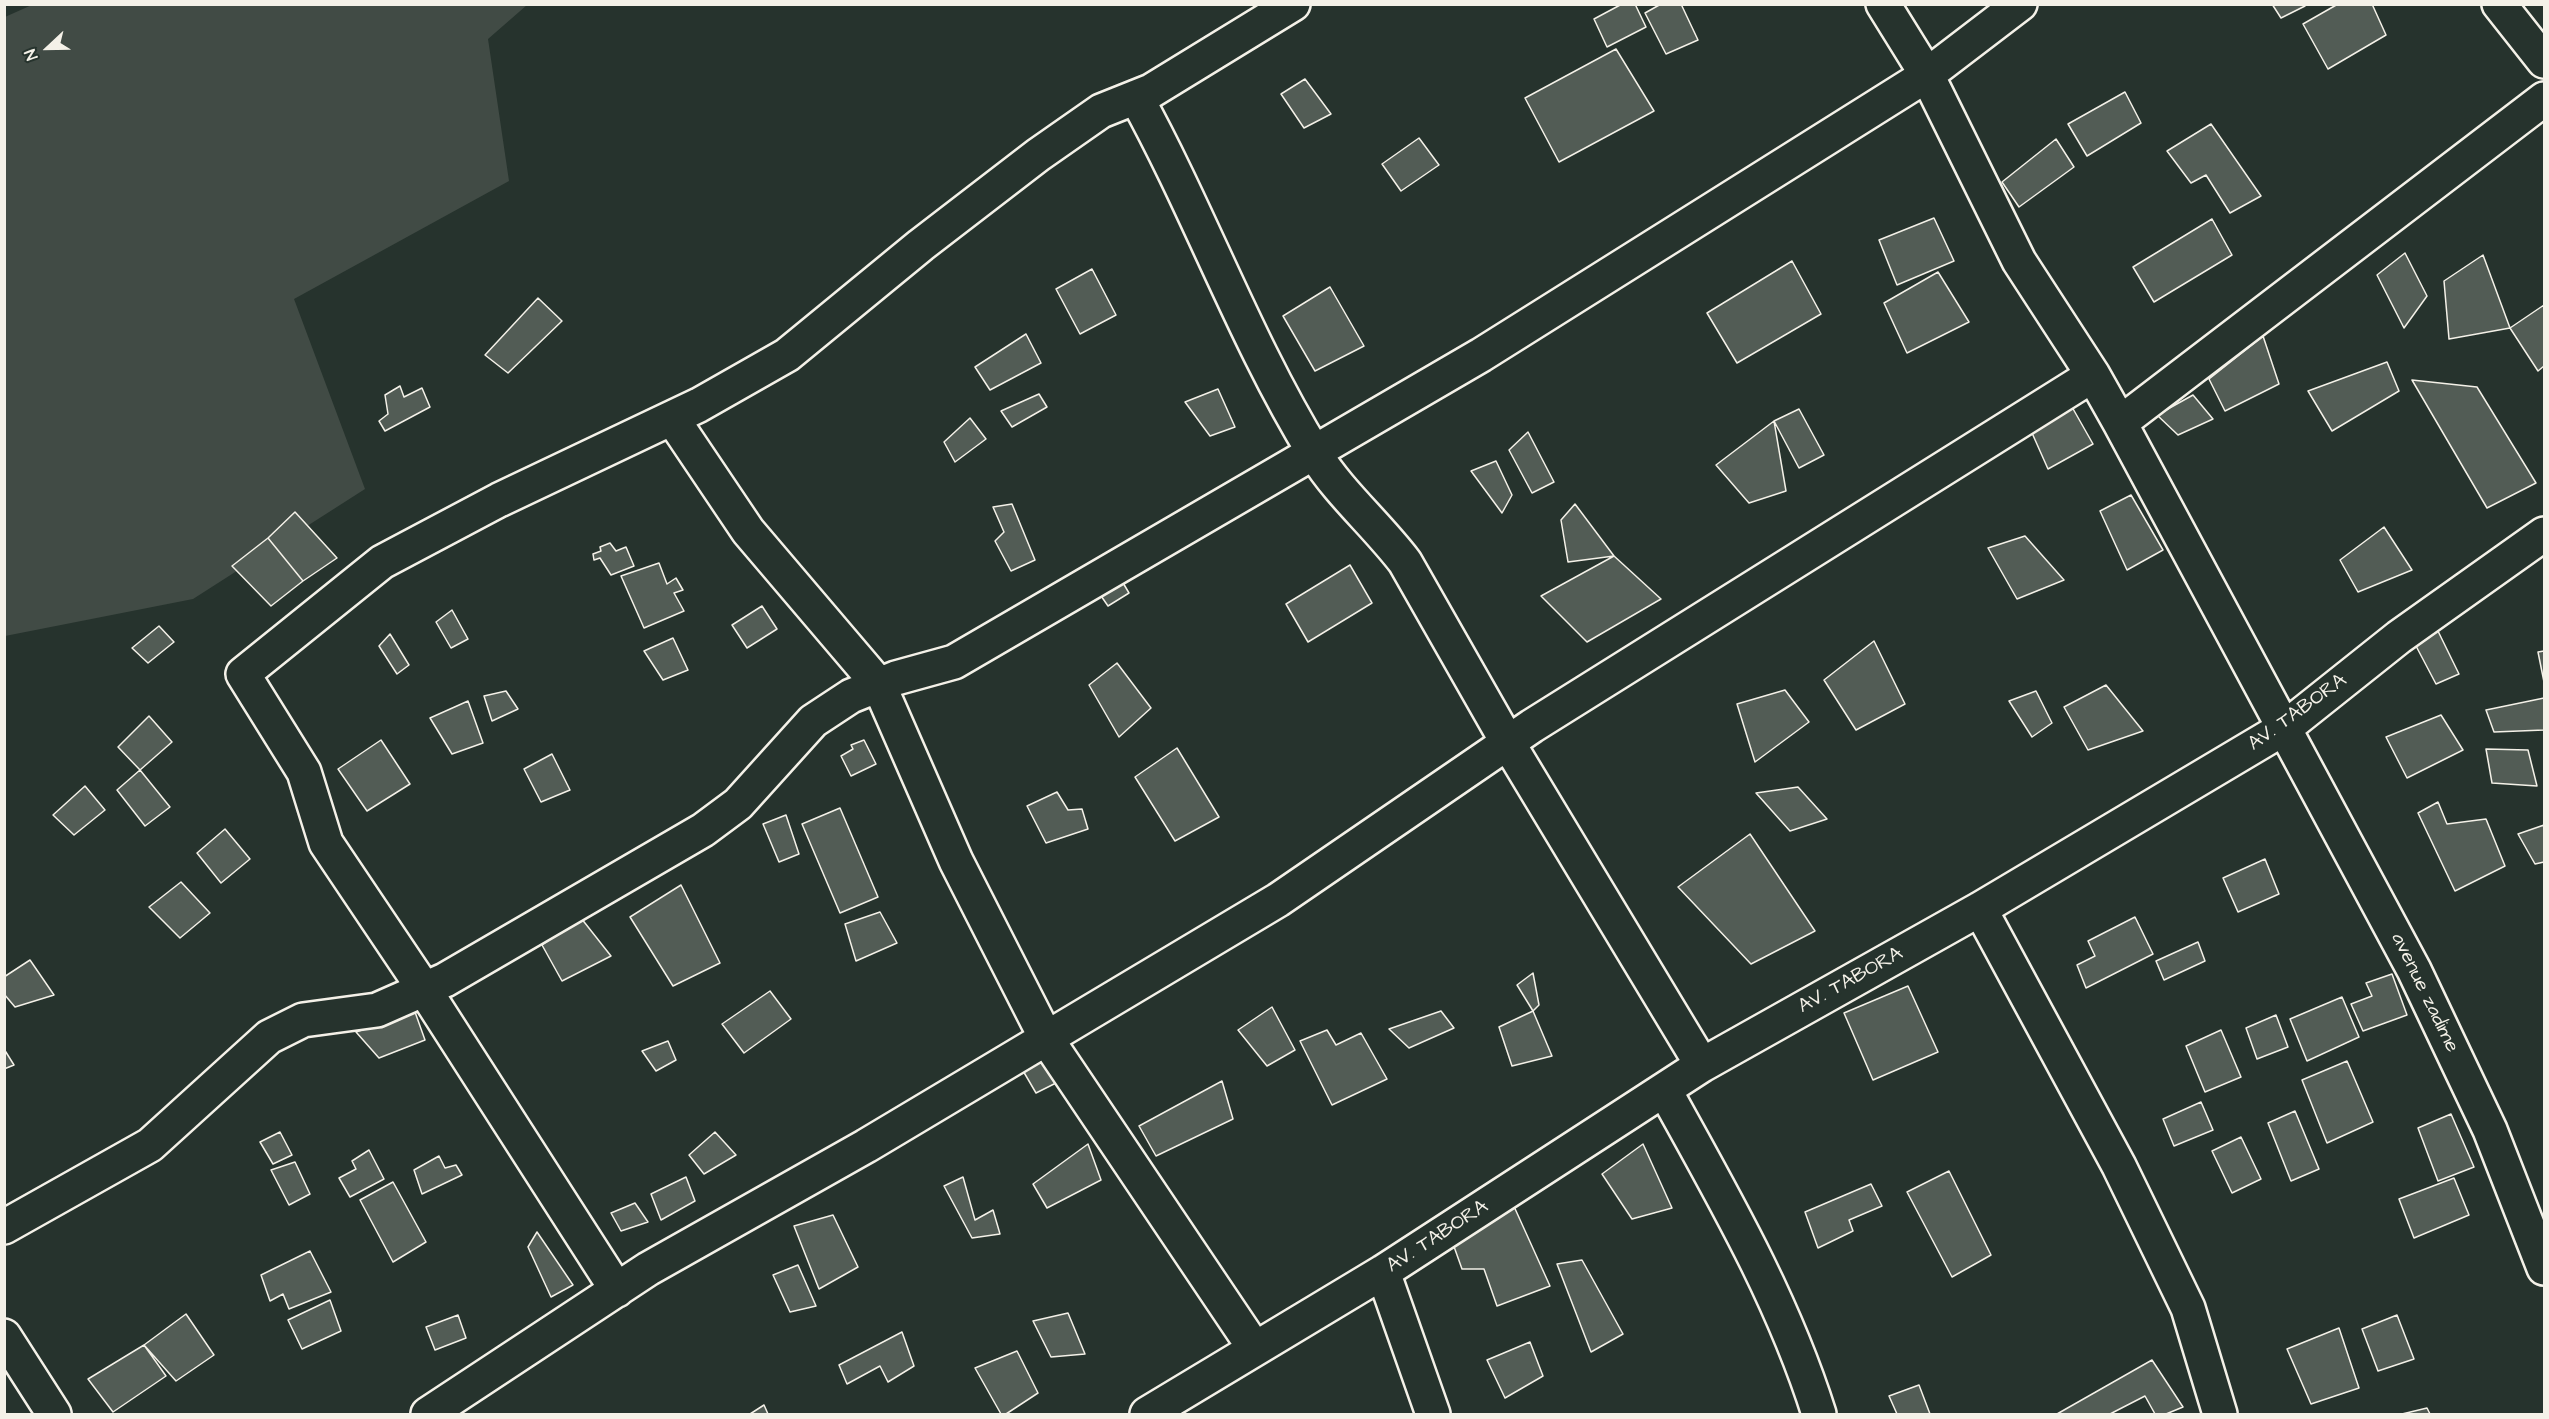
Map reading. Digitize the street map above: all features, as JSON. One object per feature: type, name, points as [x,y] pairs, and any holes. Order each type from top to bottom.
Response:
[{"type":"street","points":[[617,1290],[424,989],[326,843],[304,772],[243,674],[382,562],[499,500],[699,405],[787,355],[921,245],[1038,155],[1101,111],[1151,91],[1293,4]]},
{"type":"street","name":"avenue zadime","points":[[1883,4],[1927,75],[2019,261],[2093,375],[2120,423],[2286,727],[2414,970],[2490,1130],[2544,1268]]},
{"type":"street","points":[[4,1227],[150,1145],[269,1037],[303,1020],[377,1010],[424,989],[524,936],[703,830],[738,804],[813,721],[850,696],[954,662],[1481,355],[1927,75],[2020,4]]},
{"type":"street","points":[[2499,4],[2544,61]]},
{"type":"street","points":[[1136,97],[1172,162],[1241,319],[1314,452],[1346,496],[1389,540],[1405,562],[1508,743],[1702,1065]]},
{"type":"street","points":[[2120,423],[2544,99]]},
{"type":"street","points":[[428,1414],[617,1290],[1278,900],[1508,743],[2093,375]]},
{"type":"street","points":[[672,418],[748,531],[879,685],[956,861],[1046,1038],[1254,1349]]},
{"type":"street","name":"AV. TABORA","points":[[1147,1414],[1383,1272],[1702,1065],[1980,909],[2286,727],[2399,637],[2544,534]]},
{"type":"street","points":[[1980,909],[2119,1166],[2188,1308],[2220,1414]]},
{"type":"street","points":[[1665,1090],[1749,1244],[1788,1327],[1819,1414]]},
{"type":"street","points":[[1383,1272],[1433,1414]]},
{"type":"street","points":[[4,1336],[54,1414]]},
{"type":"shaded area","points":[[34,4],[527,5],[488,39],[509,181],[294,299],[365,489],[193,599],[5,636],[5,17]]},
{"type":"building","points":[[1622,4],[1635,4],[1646,27],[1607,47],[1594,19]]},
{"type":"building","points":[[1661,4],[1681,4],[1698,40],[1666,54],[1645,13]]},
{"type":"building","points":[[2272,4],[2304,4],[2305,6],[2281,18]]},
{"type":"building","points":[[2338,4],[2372,4],[2386,35],[2328,69],[2303,24]]},
{"type":"building","points":[[1616,49],[1654,111],[1559,162],[1525,98]]},
{"type":"building","points":[[1305,79],[1331,114],[1304,128],[1281,94]]},
{"type":"building","points":[[2125,92],[2141,123],[2087,156],[2068,124]]},
{"type":"building","points":[[2211,124],[2261,196],[2230,213],[2206,175],[2191,183],[2167,151]]},
{"type":"building","points":[[1419,138],[1439,165],[1401,191],[1382,164]]},
{"type":"building","points":[[2056,139],[2074,167],[2019,207],[2002,182]]},
{"type":"building","points":[[1934,218],[1954,261],[1897,285],[1879,240]]},
{"type":"building","points":[[2212,219],[2232,255],[2154,302],[2133,267]]},
{"type":"building","points":[[2405,253],[2427,296],[2404,328],[2377,275]]},
{"type":"building","points":[[2483,255],[2510,328],[2449,339],[2444,281]]},
{"type":"building","points":[[1792,261],[1821,314],[1737,363],[1707,313]]},
{"type":"building","points":[[1092,269],[1116,315],[1080,334],[1056,289]]},
{"type":"building","points":[[1938,272],[1969,322],[1907,353],[1884,303]]},
{"type":"building","points":[[1330,287],[1364,346],[1315,371],[1283,316]]},
{"type":"building","points":[[538,298],[562,321],[508,373],[485,355]]},
{"type":"building","points":[[2544,305],[2544,366],[2538,371],[2510,328]]},
{"type":"building","points":[[1026,334],[1041,363],[990,390],[975,367]]},
{"type":"building","points":[[2263,336],[2279,384],[2225,411],[2209,379]]},
{"type":"building","points":[[2387,362],[2399,391],[2332,431],[2308,391]]},
{"type":"building","points":[[2412,380],[2477,387],[2536,483],[2487,508]]},
{"type":"building","points":[[400,386],[404,397],[422,388],[430,407],[385,431],[379,421],[388,414],[385,395]]},
{"type":"building","points":[[1218,389],[1235,427],[1210,436],[1185,402]]},
{"type":"building","points":[[1039,394],[1047,407],[1012,427],[1001,411]]},
{"type":"building","points":[[2193,395],[2213,419],[2178,435],[2157,415]]},
{"type":"building","points":[[2072,407],[2093,444],[2048,469],[2032,433]]},
{"type":"building","points":[[1799,409],[1824,455],[1799,468],[1774,421]]},
{"type":"building","points":[[970,418],[986,439],[955,462],[944,442]]},
{"type":"building","points":[[1774,421],[1786,491],[1749,503],[1716,465]]},
{"type":"building","points":[[1528,432],[1554,482],[1532,493],[1509,450]]},
{"type":"building","points":[[1496,461],[1512,495],[1502,513],[1471,471]]},
{"type":"building","points":[[2131,495],[2163,550],[2127,570],[2100,511]]},
{"type":"building","points":[[1012,504],[1035,560],[1011,571],[995,541],[1004,532],[993,507]]},
{"type":"building","points":[[1575,504],[1614,556],[1568,562],[1561,520]]},
{"type":"building","points":[[295,512],[337,558],[303,581],[268,538]]},
{"type":"building","points":[[2384,527],[2412,570],[2358,592],[2340,560]]},
{"type":"building","points":[[2025,536],[2064,580],[2017,599],[1988,548]]},
{"type":"building","points":[[268,538],[303,581],[271,606],[232,566]]},
{"type":"building","points":[[610,543],[616,551],[626,547],[634,566],[611,575],[600,558],[594,560],[593,554],[601,551],[600,547]]},
{"type":"building","points":[[1614,556],[1661,599],[1587,642],[1541,596]]},
{"type":"building","points":[[659,563],[667,584],[676,578],[683,590],[674,593],[684,611],[644,628],[621,576]]},
{"type":"building","points":[[1350,565],[1372,603],[1308,642],[1286,604]]},
{"type":"building","points":[[1119,576],[1129,593],[1108,606],[1097,590]]},
{"type":"building","points":[[762,606],[777,629],[747,648],[732,625]]},
{"type":"building","points":[[452,610],[468,639],[451,648],[436,622]]},
{"type":"building","points":[[159,626],[174,642],[148,663],[132,648]]},
{"type":"building","points":[[2436,627],[2459,674],[2436,684],[2416,646]]},
{"type":"building","points":[[390,634],[409,665],[397,674],[379,646]]},
{"type":"building","points":[[673,638],[688,670],[663,680],[644,651]]},
{"type":"building","points":[[1874,641],[1905,704],[1856,730],[1824,680]]},
{"type":"building","points":[[2544,651],[2544,682],[2538,652]]},
{"type":"building","points":[[1117,663],[1151,708],[1119,737],[1089,685]]},
{"type":"building","points":[[2106,685],[2143,731],[2088,750],[2064,707]]},
{"type":"building","points":[[1785,690],[1809,722],[1755,762],[1737,704]]},
{"type":"building","points":[[506,691],[518,709],[492,721],[484,696]]},
{"type":"building","points":[[2036,691],[2052,723],[2032,737],[2009,701]]},
{"type":"building","points":[[2544,698],[2544,730],[2494,732],[2486,710]]},
{"type":"building","points":[[468,701],[483,743],[452,754],[430,718]]},
{"type":"building","points":[[2441,715],[2463,750],[2407,778],[2386,737]]},
{"type":"building","points":[[149,716],[172,742],[140,770],[118,747]]},
{"type":"building","points":[[381,740],[410,784],[367,811],[338,769]]},
{"type":"building","points":[[864,740],[876,764],[851,776],[841,756],[853,749],[851,745]]},
{"type":"building","points":[[1177,748],[1219,817],[1175,841],[1135,777]]},
{"type":"building","points":[[2486,749],[2528,750],[2537,786],[2492,783]]},
{"type":"building","points":[[552,754],[570,790],[541,802],[524,769]]},
{"type":"building","points":[[140,770],[170,807],[145,826],[117,790]]},
{"type":"building","points":[[85,786],[105,810],[74,835],[53,815]]},
{"type":"building","points":[[1798,787],[1827,819],[1790,831],[1756,793]]},
{"type":"building","points":[[1057,792],[1068,810],[1082,809],[1088,829],[1046,843],[1027,806]]},
{"type":"building","points":[[2438,802],[2447,824],[2486,819],[2505,866],[2455,891],[2418,813]]},
{"type":"building","points":[[840,808],[878,897],[840,913],[802,824]]},
{"type":"building","points":[[786,815],[799,854],[779,862],[763,824]]},
{"type":"building","points":[[2544,825],[2544,862],[2535,864],[2518,834]]},
{"type":"building","points":[[225,829],[250,859],[221,883],[197,853]]},
{"type":"building","points":[[1750,834],[1815,931],[1751,964],[1678,887]]},
{"type":"building","points":[[2265,859],[2279,894],[2238,912],[2223,878]]},
{"type":"building","points":[[181,882],[210,913],[180,938],[149,907]]},
{"type":"building","points":[[681,885],[720,963],[673,986],[630,917]]},
{"type":"building","points":[[880,912],[897,943],[856,961],[845,924]]},
{"type":"building","points":[[2135,917],[2153,954],[2086,988],[2077,965],[2095,956],[2088,941]]},
{"type":"building","points":[[581,918],[611,956],[562,981],[542,945]]},
{"type":"building","points":[[2198,942],[2205,961],[2164,980],[2156,961]]},
{"type":"building","points":[[30,960],[54,995],[15,1007],[4,994],[4,977]]},
{"type":"building","points":[[1533,973],[1539,1005],[1533,1011],[1517,985]]},
{"type":"building","points":[[2392,974],[2407,1015],[2363,1031],[2351,1004],[2372,996],[2366,983]]},
{"type":"building","points":[[1908,986],[1938,1052],[1873,1080],[1844,1013]]},
{"type":"building","points":[[770,991],[791,1019],[744,1053],[722,1024]]},
{"type":"building","points":[[2342,997],[2359,1037],[2307,1061],[2290,1019]]},
{"type":"building","points":[[1272,1007],[1295,1050],[1267,1066],[1238,1030]]},
{"type":"building","points":[[1441,1011],[1454,1028],[1409,1048],[1389,1029]]},
{"type":"building","points":[[1533,1011],[1552,1056],[1512,1066],[1499,1027]]},
{"type":"building","points":[[415,1012],[425,1040],[379,1058],[356,1032]]},
{"type":"building","points":[[2276,1015],[2288,1047],[2257,1059],[2246,1028]]},
{"type":"building","points":[[1327,1030],[1336,1045],[1361,1033],[1387,1079],[1332,1105],[1300,1041]]},
{"type":"building","points":[[2221,1030],[2241,1077],[2205,1092],[2186,1046]]},
{"type":"building","points":[[668,1041],[676,1060],[656,1071],[642,1051]]},
{"type":"building","points":[[1051,1046],[1062,1080],[1036,1093],[1015,1057]]},
{"type":"building","points":[[4,1049],[14,1065],[4,1069]]},
{"type":"building","points":[[2347,1061],[2373,1122],[2327,1143],[2302,1080]]},
{"type":"building","points":[[1222,1081],[1233,1119],[1156,1156],[1139,1126]]},
{"type":"building","points":[[2201,1102],[2213,1130],[2174,1146],[2163,1119]]},
{"type":"building","points":[[2295,1111],[2319,1169],[2291,1181],[2268,1123]]},
{"type":"building","points":[[2451,1114],[2474,1167],[2438,1181],[2418,1128]]},
{"type":"building","points":[[280,1132],[292,1155],[273,1164],[260,1142]]},
{"type":"building","points":[[715,1132],[736,1155],[704,1174],[689,1155]]},
{"type":"building","points":[[2241,1137],[2261,1179],[2232,1193],[2212,1151]]},
{"type":"building","points":[[1088,1144],[1101,1180],[1047,1208],[1033,1184]]},
{"type":"building","points":[[1643,1144],[1672,1208],[1632,1219],[1602,1174]]},
{"type":"building","points":[[369,1150],[384,1179],[350,1197],[339,1178],[356,1169],[352,1161]]},
{"type":"building","points":[[439,1156],[445,1168],[456,1165],[462,1175],[422,1194],[414,1170]]},
{"type":"building","points":[[295,1162],[310,1194],[289,1205],[271,1170]]},
{"type":"building","points":[[1949,1171],[1991,1255],[1952,1277],[1907,1192]]},
{"type":"building","points":[[686,1177],[695,1201],[661,1220],[651,1194]]},
{"type":"building","points":[[963,1177],[975,1220],[993,1210],[1000,1234],[972,1238],[944,1186]]},
{"type":"building","points":[[2454,1178],[2469,1215],[2414,1238],[2399,1199]]},
{"type":"building","points":[[393,1182],[426,1242],[393,1262],[360,1200]]},
{"type":"building","points":[[1871,1184],[1882,1206],[1849,1220],[1853,1231],[1818,1248],[1805,1212]]},
{"type":"building","points":[[1512,1202],[1550,1286],[1497,1306],[1484,1269],[1462,1269],[1452,1241]]},
{"type":"building","points":[[635,1203],[648,1222],[621,1231],[611,1213]]},
{"type":"building","points":[[833,1215],[858,1267],[819,1289],[794,1226]]},
{"type":"building","points":[[537,1232],[573,1285],[551,1297],[528,1247]]},
{"type":"building","points":[[310,1251],[331,1292],[289,1309],[283,1294],[270,1301],[261,1275]]},
{"type":"building","points":[[1582,1260],[1623,1334],[1591,1352],[1557,1264]]},
{"type":"building","points":[[798,1265],[816,1306],[790,1312],[773,1275]]},
{"type":"building","points":[[330,1300],[341,1331],[302,1349],[288,1320]]},
{"type":"building","points":[[1068,1313],[1085,1354],[1051,1357],[1033,1321]]},
{"type":"building","points":[[186,1314],[214,1355],[176,1381],[144,1345]]},
{"type":"building","points":[[458,1315],[466,1338],[435,1350],[426,1327]]},
{"type":"building","points":[[2397,1315],[2414,1359],[2378,1371],[2362,1329]]},
{"type":"building","points":[[2339,1328],[2359,1388],[2311,1404],[2287,1349]]},
{"type":"building","points":[[902,1332],[914,1366],[888,1382],[880,1366],[847,1384],[839,1365]]},
{"type":"building","points":[[1530,1342],[1543,1376],[1505,1398],[1487,1360]]},
{"type":"building","points":[[144,1345],[166,1376],[113,1412],[88,1379]]},
{"type":"building","points":[[1017,1351],[1038,1393],[1006,1414],[1001,1414],[975,1368]]},
{"type":"building","points":[[2152,1360],[2183,1407],[2166,1414],[2155,1414],[2145,1396],[2110,1414],[2057,1414]]},
{"type":"building","points":[[1919,1385],[1930,1414],[1897,1414],[1889,1396]]},
{"type":"building","points":[[764,1405],[768,1414],[750,1414]]},
{"type":"building","points":[[2427,1408],[2430,1414],[2402,1414]]}]
